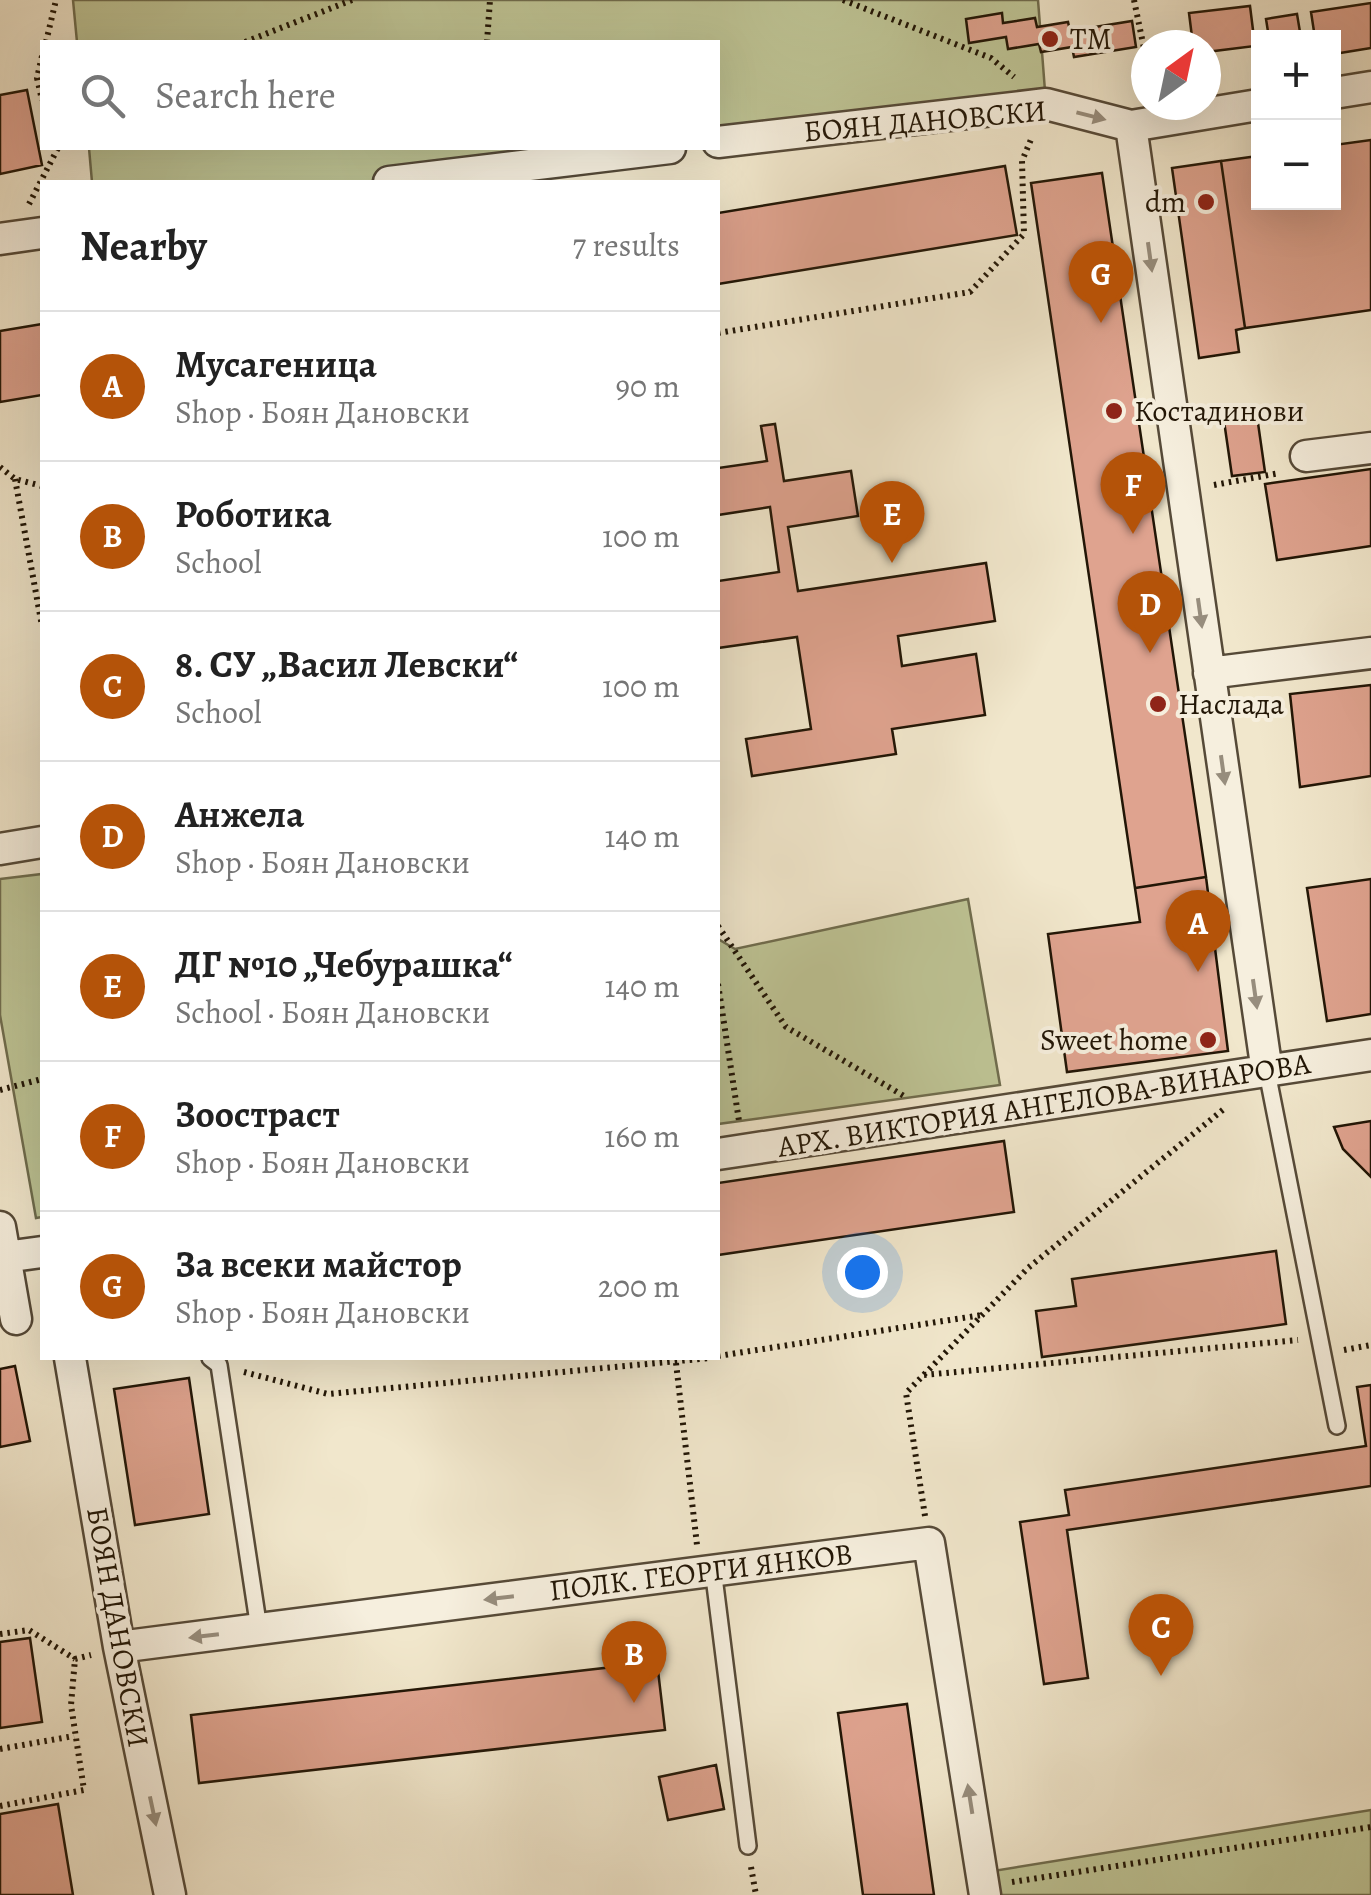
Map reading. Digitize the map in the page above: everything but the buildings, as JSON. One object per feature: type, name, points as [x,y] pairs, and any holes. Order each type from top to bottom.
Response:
[{"type":"street","points":[[1341,92],[1371,87]]},
{"type":"street","name":"БОЯН ДАНОВСКИ","points":[[720,142],[1046,104],[1131,126],[1251,106]]},
{"type":"street","points":[[1131,126],[1266,1072]]},
{"type":"street","points":[[405,180],[653,150]]},
{"type":"street","points":[[1306,456],[1371,448]]},
{"type":"street","points":[[1209,673],[1371,652]]},
{"type":"street","points":[[0,849],[40,842]]},
{"type":"street","name":"АРХ. ВИКТОРИЯ АНГЕЛОВА-ВИНАРОВА","points":[[731,1152],[1371,1055]]},
{"type":"street","points":[[20,1318],[3,1242],[40,1251]]},
{"type":"street","name":"БОЯН ДАНОВСКИ","points":[[70,1360],[119,1647],[170,1895]]},
{"type":"street","points":[[929,1543],[984,1891]]},
{"type":"street","name":"ПОЛК. ГЕОРГИ ЯНКОВ","points":[[119,1647],[929,1543]]},
{"type":"lane","points":[[1266,1072],[1337,1426]]},
{"type":"lane","points":[[214,1361],[259,1629]]},
{"type":"lane","points":[[706,1570],[748,1846]]},
{"type":"path","points":[[46,40],[56,0]]},
{"type":"path","points":[[250,40],[352,0]]},
{"type":"path","points":[[487,40],[490,0]]},
{"type":"path","points":[[842,0],[991,58],[1046,104]]},
{"type":"path","points":[[1134,0],[1140,30]]},
{"type":"path","points":[[40,65],[40,91]]},
{"type":"path","points":[[720,333],[970,292],[1024,234],[1022,161],[1034,134]]},
{"type":"path","points":[[42,180],[55,150]]},
{"type":"path","points":[[18,236],[40,185]]},
{"type":"path","points":[[1183,490],[1286,472],[1306,456]]},
{"type":"path","points":[[0,467],[15,479],[40,485]]},
{"type":"path","points":[[15,479],[40,615]]},
{"type":"path","points":[[720,929],[786,1027],[947,1121]]},
{"type":"path","points":[[721,1027],[731,1152]]},
{"type":"path","points":[[929,1543],[906,1393],[1028,1268],[1154,1170],[1266,1072]]},
{"type":"path","points":[[0,1090],[40,1079]]},
{"type":"path","points":[[720,1356],[983,1315]]},
{"type":"path","points":[[924,1374],[1320,1338]]},
{"type":"path","points":[[214,1361],[328,1394],[696,1360]]},
{"type":"path","points":[[676,1363],[706,1570]]},
{"type":"path","points":[[0,1634],[29,1630],[75,1660],[119,1647]]},
{"type":"path","points":[[0,1806],[84,1790],[74,1736],[75,1660]]},
{"type":"path","points":[[0,1750],[74,1736]]},
{"type":"path","points":[[984,1891],[1371,1827]]},
{"type":"green space","points":[[73,0],[1038,0],[1046,104],[720,142],[720,40],[77,40]]},
{"type":"green space","points":[[89,150],[653,150],[406,180],[92,180]]},
{"type":"green space","points":[[40,874],[40,1217],[36,1218],[0,1015],[0,879]]},
{"type":"green space","points":[[968,899],[1000,1085],[720,1124],[720,940],[735,949]]},
{"type":"green space","points":[[1371,1810],[1371,1895],[985,1895],[981,1873]]},
{"type":"place","name":"TM","points":[[1050,39]]},
{"type":"place","name":"dm","points":[[1206,202]]},
{"type":"place","name":"За всеки майстор","points":[[1101,323]]},
{"type":"place","name":"Костадинови","points":[[1114,411]]},
{"type":"place","name":"Зоостраст","points":[[1133,534]]},
{"type":"place","name":"ДГ №10 „Чебурашка“","points":[[892,563]]},
{"type":"place","name":"Анжела","points":[[1150,653]]},
{"type":"place","name":"Наслада","points":[[1158,704]]},
{"type":"place","name":"Мусагеница","points":[[1198,972]]},
{"type":"place","name":"Sweet home","points":[[1208,1040]]},
{"type":"place","name":"8. СУ „Васил Левски“","points":[[1161,1676]]},
{"type":"place","name":"Роботика","points":[[634,1703]]}]
